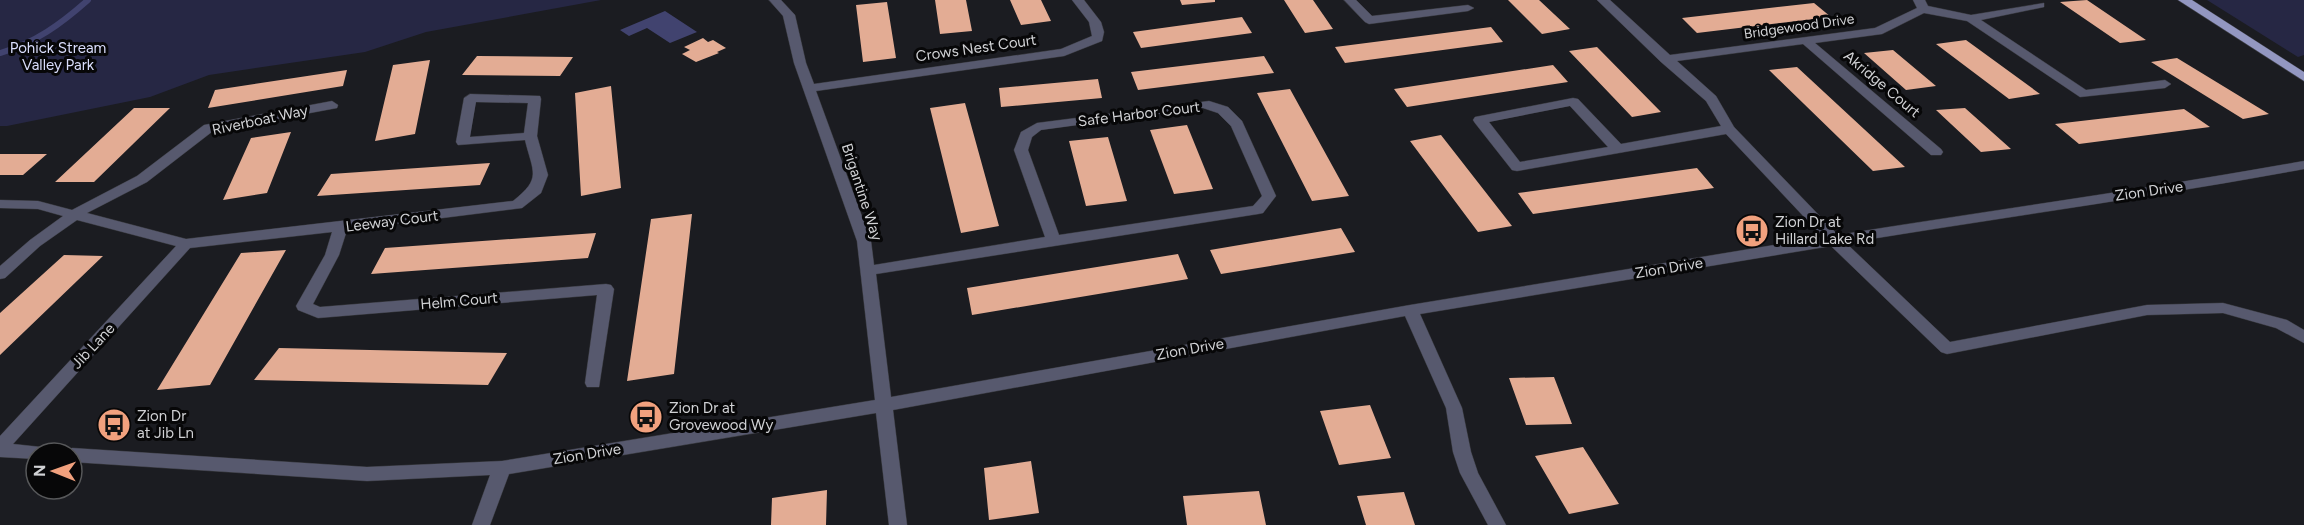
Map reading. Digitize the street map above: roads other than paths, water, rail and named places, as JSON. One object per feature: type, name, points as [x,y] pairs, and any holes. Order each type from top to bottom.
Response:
[{"type":"main road","points":[[2184,0],[2304,77]]},
{"type":"street","name":"Brigantine Way","points":[[777,0],[789,15],[800,63],[864,241],[898,525]]},
{"type":"street","name":"Crows Nest Court","points":[[810,88],[1064,52],[1082,47],[1098,39],[1100,28],[1078,0]]},
{"type":"street","points":[[1350,0],[1370,20],[1468,8],[1462,0]]},
{"type":"street","points":[[1603,0],[1711,99],[1729,129],[1835,241],[1947,348],[2147,310],[2223,308],[2281,324],[2304,337]]},
{"type":"street","points":[[1971,18],[2040,4]]},
{"type":"street","points":[[1921,5],[1971,18],[2084,94],[2165,84]]},
{"type":"street","name":"Bridgewood Drive","points":[[1665,59],[1878,31],[1921,5]]},
{"type":"street","name":"Akridge Court","points":[[1806,42],[1936,152]]},
{"type":"street","name":"Leeway Court","points":[[186,244],[340,228],[517,205],[536,190],[541,175],[530,136],[536,99],[470,98],[463,142],[530,136]]},
{"type":"street","points":[[1618,149],[1573,102],[1480,120],[1517,166],[1618,149],[1729,129]]},
{"type":"street","name":"Safe Harbor Court","points":[[866,271],[1258,210],[1269,196],[1237,124],[1223,110],[1204,104],[1037,127],[1026,135],[1021,150],[1054,240]]},
{"type":"street","name":"Riverboat Way","points":[[0,274],[35,243],[75,213],[142,179],[208,128],[332,105]]},
{"type":"street","name":"Zion Drive","points":[[84,456],[367,474],[502,468],[884,405],[1410,310],[2075,201],[2171,189],[2304,165]]},
{"type":"street","points":[[0,204],[38,205],[186,244]]},
{"type":"street","name":"Helm Court","points":[[340,228],[332,255],[304,306],[318,313],[606,289],[593,383]]},
{"type":"street","name":"Jib Lane","points":[[0,448],[186,244]]},
{"type":"street","points":[[1410,310],[1454,408],[1462,452],[1469,473],[1497,525]]},
{"type":"street","points":[[0,448],[24,451]]},
{"type":"street","points":[[481,525],[502,468]]},
{"type":"waterway","points":[[0,53],[25,44],[47,32],[88,0]]},
{"type":"place","name":"Zion Dr at Hillard Lake Rd","points":[[1752,231]]},
{"type":"place","name":"Zion Dr at Grovewood Wy","points":[[646,417]]},
{"type":"place","name":"Zion Dr at Jib Ln","points":[[114,425]]},
{"type":"park label","name":"Pohick Stream Valley Park","points":[[58,56]]}]
